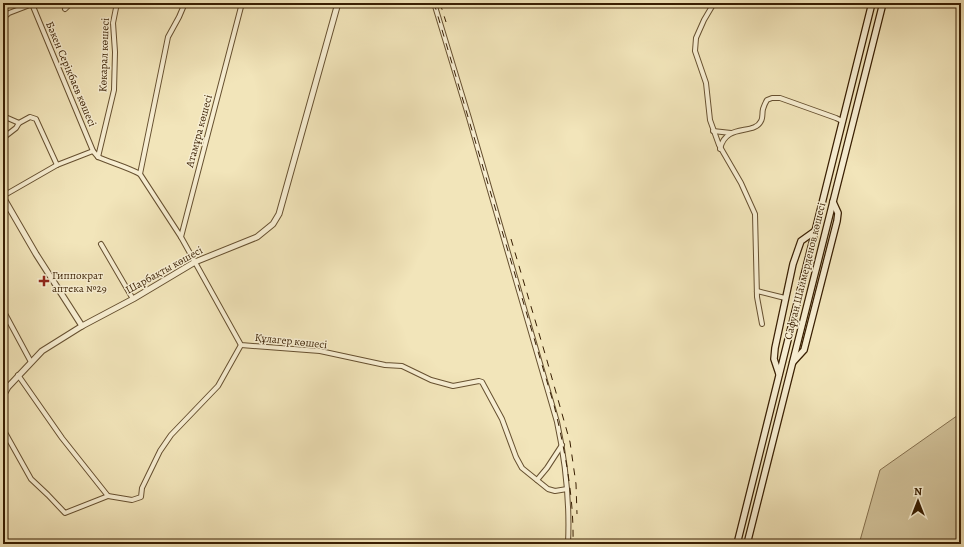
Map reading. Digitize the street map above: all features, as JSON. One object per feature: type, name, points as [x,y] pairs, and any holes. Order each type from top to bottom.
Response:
[{"type":"main road","name":"Сафуан Шаймерденов көшесі","points":[[737,544],[872,3]]},
{"type":"main road","name":"Сафуан Шаймерденов көшесі","points":[[747,544],[833,202],[852,120],[883,3]]},
{"type":"main road","points":[[779,374],[774,359],[793,264],[801,241],[815,231]]},
{"type":"street","points":[[65,9],[71,3]]},
{"type":"street","name":"Көкарал көшесі","points":[[98,157],[114,90],[115,52],[113,23],[117,3]]},
{"type":"street","points":[[140,174],[168,37],[185,3]]},
{"type":"street","name":"Атамұра көшесі","points":[[181,237],[242,3]]},
{"type":"street","name":"Шарбақты көшесі","points":[[3,396],[8,387],[42,351],[82,326],[133,299],[195,262],[257,237],[273,224],[279,214],[338,3]]},
{"type":"street","points":[[434,3],[553,407],[562,445],[566,472],[569,515],[568,544]]},
{"type":"street","points":[[714,3],[696,38],[695,51],[706,83],[710,120],[720,149],[741,183],[755,214],[757,291],[762,324]]},
{"type":"street","points":[[3,18],[9,13],[34,4]]},
{"type":"street","name":"Бәкен Серікбаев көшесі","points":[[34,4],[93,152]]},
{"type":"street","points":[[720,149],[726,136],[731,133],[755,127],[761,122],[763,109],[767,100],[772,98],[780,98],[842,121]]},
{"type":"street","points":[[3,116],[19,123]]},
{"type":"street","points":[[3,138],[16,128],[19,123],[30,117],[36,119],[57,164]]},
{"type":"street","points":[[714,131],[731,133]]},
{"type":"street","points":[[82,326],[36,254],[3,196],[57,164],[93,152],[98,157],[140,174],[181,237],[195,262]]},
{"type":"street","points":[[102,244],[133,299]]},
{"type":"street","name":"Құлагер көшесі","points":[[195,262],[241,345],[320,351],[402,366],[431,380],[453,386],[479,381],[482,382],[502,419],[520,465],[537,480]]},
{"type":"street","points":[[757,291],[785,298]]},
{"type":"street","points":[[3,310],[31,362]]},
{"type":"street","points":[[3,429],[31,479],[65,513],[108,496],[132,500],[141,497],[142,488],[160,451],[171,435],[218,386],[241,345]]},
{"type":"street","points":[[18,376],[62,438],[108,496]]},
{"type":"street","points":[[562,445],[537,480],[548,489],[555,491],[567,489]]},
{"type":"shaded area","points":[[961,413],[961,544],[859,544],[880,470]]},
{"type":"railway","points":[[434,3],[554,405],[568,474],[572,509],[573,544]]},
{"type":"railway","points":[[440,3],[446,22]]},
{"type":"railway","points":[[511,239],[570,442],[576,484],[577,514]]},
{"type":"place","name":"Гиппократ аптека №29","points":[[44,281]]}]
